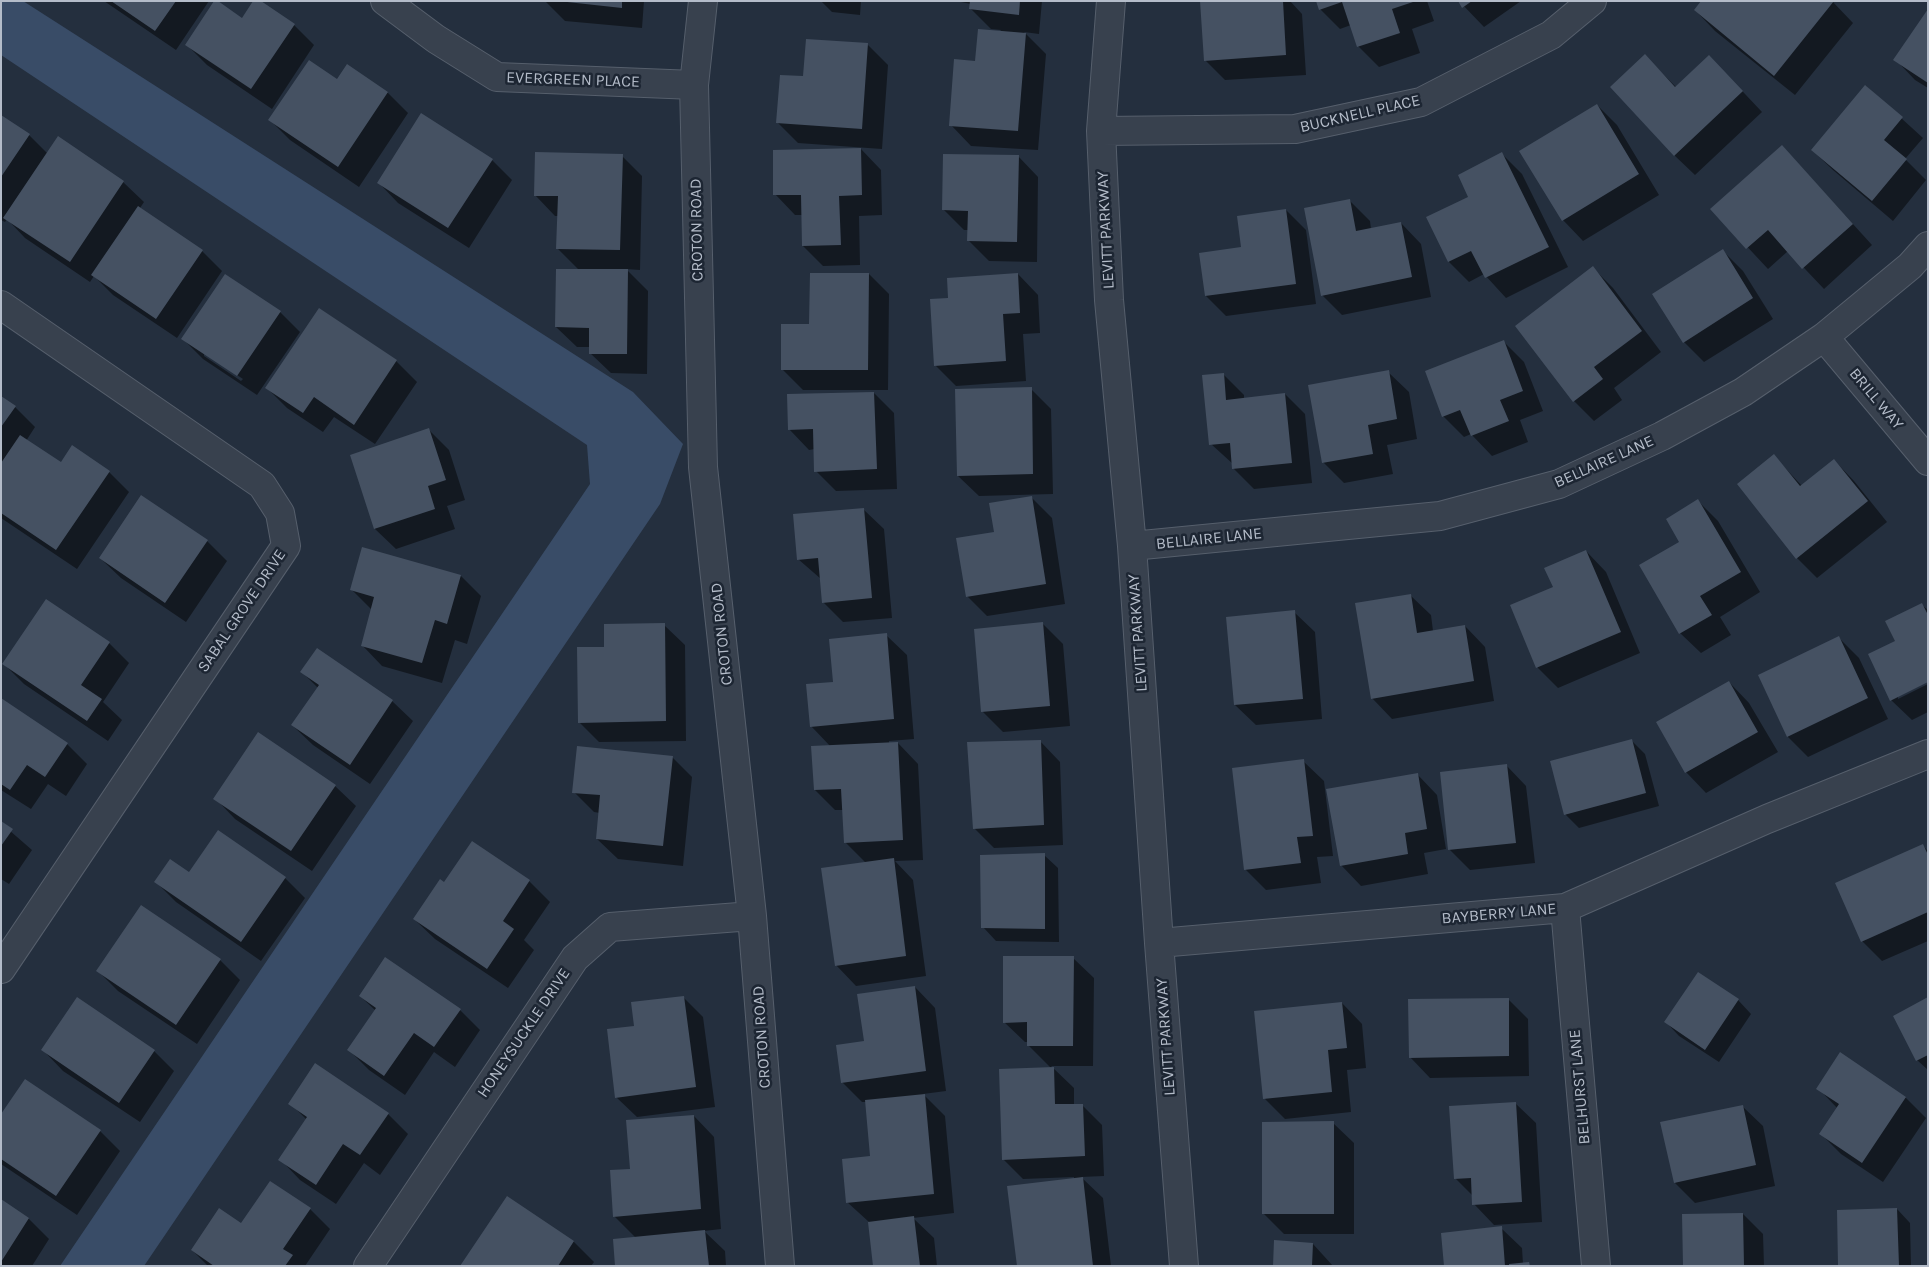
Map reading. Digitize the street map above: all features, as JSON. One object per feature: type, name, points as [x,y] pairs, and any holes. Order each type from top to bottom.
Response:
[{"type":"street","name":"EVERGREEN PLACE","points":[[385,1],[436,39],[497,77],[694,85]]},
{"type":"street","name":"CROTON ROAD","points":[[703,1],[694,85],[703,467],[752,916],[780,1266]]},
{"type":"street","name":"LEVITT PARKWAY","points":[[1111,1],[1101,131],[1109,300],[1132,546],[1159,943],[1184,1266]]},
{"type":"street","name":"BUCKNELL PLACE","points":[[1101,131],[1295,129],[1421,102],[1551,35],[1592,1]]},
{"type":"street","name":"BELLAIRE LANE","points":[[1132,546],[1440,516],[1559,484],[1662,436],[1744,392],[1824,337],[1910,266],[1928,246]]},
{"type":"street","name":"SABAL GROVE DRIVE","points":[[1,305],[262,485],[280,513],[286,546],[1,969]]},
{"type":"street","name":"BRILL WAY","points":[[1824,337],[1928,462]]},
{"type":"street","name":"BAYBERRY LANE","points":[[1159,943],[1565,908],[1767,819],[1928,754]]},
{"type":"street","name":"BELHURST LANE","points":[[1565,908],[1596,1266]]},
{"type":"street","name":"HONEYSUCKLE DRIVE","points":[[368,1266],[575,958],[610,927],[752,916]]},
{"type":"water","points":[[1,1],[23,1],[633,392],[683,444],[660,504],[144,1266],[60,1266],[590,484],[587,445],[1,55]]},
{"type":"building","points":[[111,1],[176,1],[155,31]]},
{"type":"building","points":[[214,1],[218,1],[242,18],[253,1],[261,1],[295,24],[251,89],[185,45]]},
{"type":"building","points":[[558,1],[622,1],[622,8]]},
{"type":"building","points":[[970,1],[1020,1],[1019,15],[969,9]]},
{"type":"building","points":[[1200,1],[1283,1],[1286,55],[1204,61]]},
{"type":"building","points":[[1316,1],[1413,2],[1392,9],[1400,33],[1357,47],[1342,2],[1319,10]]},
{"type":"building","points":[[1458,1],[1472,1],[1462,8]]},
{"type":"building","points":[[1701,1],[1834,1],[1774,76],[1694,10]]},
{"type":"building","points":[[1928,9],[1928,83],[1893,60]]},
{"type":"building","points":[[978,29],[1026,33],[1018,131],[949,126],[954,59],[975,61]]},
{"type":"building","points":[[806,39],[868,43],[862,129],[776,123],[780,75],[803,76]]},
{"type":"building","points":[[1645,54],[1675,87],[1709,55],[1743,91],[1674,156],[1610,87]]},
{"type":"building","points":[[309,60],[337,79],[347,64],[388,92],[338,167],[268,120]]},
{"type":"building","points":[[1865,85],[1903,117],[1884,140],[1907,159],[1872,201],[1811,150]]},
{"type":"building","points":[[1597,104],[1639,174],[1562,221],[1519,151]]},
{"type":"building","points":[[421,113],[493,159],[448,228],[377,183]]},
{"type":"building","points":[[1,115],[30,134],[1,177]]},
{"type":"building","points":[[58,136],[124,181],[70,262],[3,218]]},
{"type":"building","points":[[1782,145],[1853,224],[1802,269],[1768,230],[1746,249],[1710,209]]},
{"type":"building","points":[[861,148],[862,195],[839,196],[841,245],[802,246],[801,195],[773,195],[773,150]]},
{"type":"building","points":[[535,152],[623,154],[620,250],[556,249],[558,196],[534,196]]},
{"type":"building","points":[[1502,152],[1549,247],[1485,278],[1471,251],[1448,262],[1426,217],[1468,197],[1458,175]]},
{"type":"building","points":[[943,154],[1019,155],[1017,242],[967,241],[968,211],[942,210]]},
{"type":"building","points":[[1350,199],[1356,231],[1401,222],[1412,277],[1321,296],[1304,208]]},
{"type":"building","points":[[138,206],[203,250],[156,319],[91,275]]},
{"type":"building","points":[[1286,209],[1296,284],[1205,296],[1199,253],[1241,247],[1237,216]]},
{"type":"building","points":[[1723,249],[1753,298],[1683,343],[1652,294]]},
{"type":"building","points":[[1593,266],[1642,331],[1594,367],[1603,379],[1573,402],[1515,326]]},
{"type":"building","points":[[556,269],[628,269],[627,354],[589,354],[589,328],[555,327]]},
{"type":"building","points":[[810,273],[869,273],[868,370],[781,370],[781,324],[809,324]]},
{"type":"building","points":[[1018,273],[1020,313],[1003,314],[1006,361],[934,366],[930,299],[948,298],[947,278]]},
{"type":"building","points":[[225,274],[281,311],[237,376],[181,339]]},
{"type":"building","points":[[319,308],[397,360],[354,425],[314,397],[303,413],[265,388]]},
{"type":"building","points":[[1504,340],[1523,391],[1500,400],[1509,421],[1471,436],[1460,410],[1442,417],[1425,371]]},
{"type":"building","points":[[1389,370],[1397,419],[1368,425],[1373,454],[1322,463],[1308,385]]},
{"type":"building","points":[[1224,373],[1226,400],[1285,393],[1292,463],[1232,469],[1230,443],[1209,445],[1202,375]]},
{"type":"building","points":[[1032,387],[1033,474],[957,476],[955,389]]},
{"type":"building","points":[[874,392],[877,469],[814,472],[813,429],[788,430],[787,394]]},
{"type":"building","points":[[1,396],[16,406],[1,427]]},
{"type":"building","points":[[429,428],[446,480],[428,486],[435,509],[374,529],[350,455]]},
{"type":"building","points":[[20,435],[61,462],[72,445],[110,471],[56,550],[1,513],[1,463]]},
{"type":"building","points":[[1774,454],[1800,486],[1834,459],[1868,501],[1796,559],[1737,484]]},
{"type":"building","points":[[141,495],[208,540],[165,603],[99,558]]},
{"type":"building","points":[[1032,496],[1046,584],[966,597],[956,538],[994,532],[989,503]]},
{"type":"building","points":[[1698,499],[1741,572],[1700,596],[1712,615],[1679,634],[1639,565],[1679,542],[1666,519]]},
{"type":"building","points":[[864,508],[872,598],[822,603],[818,558],[797,560],[793,514]]},
{"type":"building","points":[[362,547],[461,575],[447,624],[435,620],[422,663],[361,646],[374,597],[350,590]]},
{"type":"building","points":[[1586,550],[1621,632],[1536,668],[1510,605],[1553,587],[1544,568]]},
{"type":"building","points":[[1411,594],[1417,633],[1465,625],[1474,681],[1371,699],[1355,603]]},
{"type":"building","points":[[46,599],[110,642],[81,685],[102,699],[87,721],[2,664]]},
{"type":"building","points":[[1922,603],[1928,615],[1928,682],[1890,701],[1868,654],[1895,641],[1885,621]]},
{"type":"building","points":[[1295,610],[1303,699],[1234,705],[1226,617]]},
{"type":"building","points":[[1043,622],[1050,706],[981,712],[974,629]]},
{"type":"building","points":[[665,623],[666,721],[578,723],[577,647],[604,647],[604,624]]},
{"type":"building","points":[[887,633],[894,719],[810,727],[806,684],[833,682],[829,639]]},
{"type":"building","points":[[1839,636],[1868,698],[1787,737],[1758,675]]},
{"type":"building","points":[[317,648],[393,700],[350,765],[291,725],[319,685],[300,672]]},
{"type":"building","points":[[1729,681],[1758,732],[1685,773],[1656,722]]},
{"type":"building","points":[[1,698],[68,743],[45,777],[27,765],[10,790],[1,784]]},
{"type":"building","points":[[258,732],[336,785],[291,851],[213,799]]},
{"type":"building","points":[[1632,739],[1646,793],[1564,815],[1550,761]]},
{"type":"building","points":[[1041,740],[1044,825],[973,829],[967,742]]},
{"type":"building","points":[[898,742],[903,840],[844,843],[841,789],[814,790],[811,746]]},
{"type":"building","points":[[577,746],[673,756],[663,846],[596,839],[600,795],[572,793]]},
{"type":"building","points":[[1304,759],[1313,836],[1297,837],[1301,863],[1244,870],[1232,768]]},
{"type":"building","points":[[1507,764],[1516,843],[1448,850],[1440,772]]},
{"type":"building","points":[[1418,773],[1427,829],[1405,833],[1408,854],[1340,866],[1326,789]]},
{"type":"building","points":[[1,821],[13,829],[1,846]]},
{"type":"building","points":[[218,830],[286,877],[241,942],[154,882],[170,859],[189,872]]},
{"type":"building","points":[[472,841],[530,880],[503,921],[514,929],[487,969],[413,919],[440,879],[444,882]]},
{"type":"building","points":[[1923,844],[1928,855],[1928,912],[1861,942],[1835,883]]},
{"type":"building","points":[[1045,853],[1045,929],[981,928],[980,855]]},
{"type":"building","points":[[894,858],[906,956],[835,966],[821,868]]},
{"type":"building","points":[[141,905],[221,959],[176,1025],[96,971]]},
{"type":"building","points":[[1003,956],[1074,956],[1073,1046],[1027,1046],[1027,1022],[1003,1023]]},
{"type":"building","points":[[385,957],[461,1009],[434,1047],[414,1033],[384,1076],[347,1050],[376,1008],[359,996]]},
{"type":"building","points":[[1698,972],[1739,999],[1705,1050],[1664,1022]]},
{"type":"building","points":[[915,986],[926,1071],[841,1083],[836,1045],[864,1041],[857,994]]},
{"type":"building","points":[[684,996],[696,1087],[615,1098],[607,1029],[634,1026],[631,1002]]},
{"type":"building","points":[[77,997],[155,1050],[119,1103],[41,1050]]},
{"type":"building","points":[[1928,997],[1928,1055],[1916,1061],[1893,1016]]},
{"type":"building","points":[[1509,998],[1509,1056],[1409,1058],[1408,999]]},
{"type":"building","points":[[1342,1002],[1347,1048],[1328,1050],[1332,1092],[1263,1099],[1254,1011]]},
{"type":"building","points":[[1840,1052],[1906,1097],[1862,1163],[1819,1134],[1839,1104],[1816,1089]]},
{"type":"building","points":[[315,1063],[389,1113],[360,1155],[343,1144],[316,1185],[278,1160],[307,1117],[288,1104]]},
{"type":"building","points":[[1054,1067],[1055,1104],[1083,1104],[1085,1156],[1002,1160],[999,1069]]},
{"type":"building","points":[[25,1079],[101,1130],[56,1196],[1,1159],[1,1114]]},
{"type":"building","points":[[925,1094],[934,1194],[846,1203],[842,1159],[870,1156],[865,1100]]},
{"type":"building","points":[[1516,1102],[1522,1202],[1472,1205],[1471,1178],[1454,1179],[1449,1106]]},
{"type":"building","points":[[1743,1105],[1756,1165],[1674,1183],[1660,1122]]},
{"type":"building","points":[[694,1115],[701,1209],[613,1217],[610,1170],[630,1169],[626,1120]]},
{"type":"building","points":[[1334,1121],[1334,1214],[1262,1214],[1262,1122]]},
{"type":"building","points":[[1083,1177],[1093,1266],[1017,1266],[1007,1186]]},
{"type":"building","points":[[270,1181],[311,1208],[283,1249],[293,1255],[285,1266],[214,1266],[191,1250],[219,1208],[241,1223]]},
{"type":"building","points":[[507,1196],[574,1241],[558,1266],[460,1266]]},
{"type":"building","points":[[1,1199],[29,1218],[1,1262]]},
{"type":"building","points":[[1897,1208],[1899,1266],[1838,1266],[1837,1210]]},
{"type":"building","points":[[1743,1213],[1744,1266],[1683,1266],[1682,1214]]},
{"type":"building","points":[[914,1216],[920,1266],[873,1266],[868,1222]]},
{"type":"building","points":[[1502,1226],[1505,1266],[1444,1266],[1441,1233]]},
{"type":"building","points":[[705,1230],[709,1266],[615,1266],[613,1239]]},
{"type":"building","points":[[1274,1240],[1313,1243],[1312,1266],[1273,1266]]},
{"type":"building","points":[[1529,1262],[1530,1266],[1509,1266],[1509,1264]]}]
